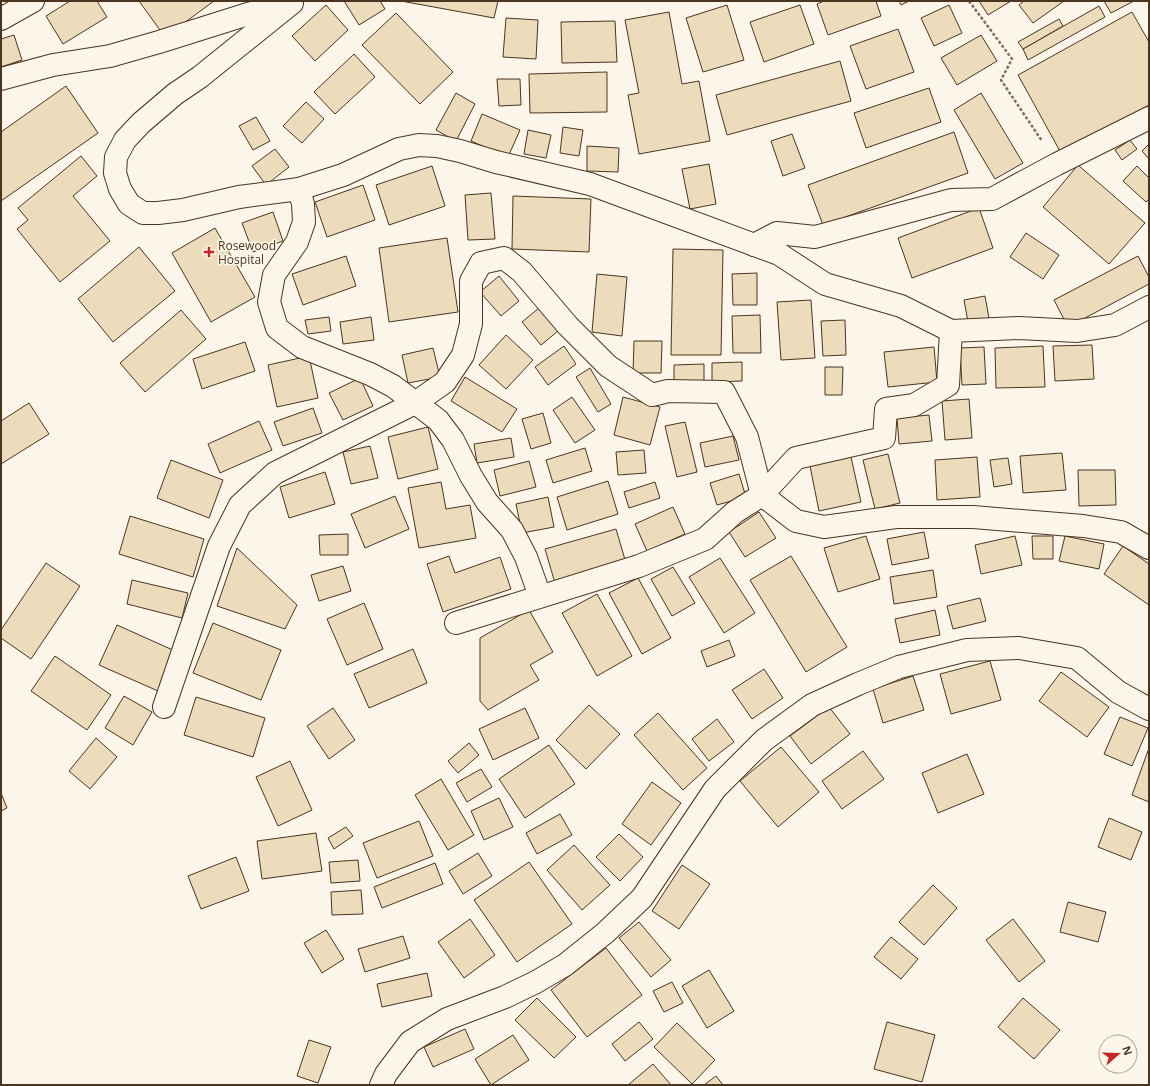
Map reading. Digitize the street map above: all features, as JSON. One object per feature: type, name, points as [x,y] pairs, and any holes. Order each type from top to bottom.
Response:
[{"type":"street","points":[[1,19],[33,1]]},
{"type":"street","points":[[1,79],[53,65],[110,56],[248,14],[294,2]]},
{"type":"street","points":[[294,2],[200,77],[175,94],[141,123],[125,140],[116,157],[115,173],[120,189],[129,204],[143,212],[158,214],[183,210],[239,197],[299,189],[343,175],[399,149],[419,145],[437,146],[460,150],[496,162],[590,184],[779,254],[825,284],[900,306],[951,332],[1019,328],[1076,331],[1115,325],[1149,307]]},
{"type":"street","points":[[754,245],[777,233],[815,237],[950,200],[992,199],[1057,164],[1149,118]]},
{"type":"street","points":[[299,189],[303,204],[304,222],[297,242],[274,275],[269,302],[277,328],[302,347],[370,374],[393,386],[438,420],[453,440],[486,502],[512,530],[526,557],[540,596]]},
{"type":"street","points":[[164,707],[219,546],[240,505],[275,473],[415,403],[445,382],[463,355],[471,324],[471,281],[481,263],[504,258],[522,272],[568,326],[608,366],[652,395],[668,392],[724,392],[747,437],[762,495],[796,521],[824,527],[896,517],[973,517],[1083,526],[1121,532],[1149,548]]},
{"type":"street","points":[[456,623],[639,566],[705,538],[735,512],[762,495],[796,458],[884,438],[886,409],[914,405],[948,386],[951,332]]},
{"type":"street","points":[[381,1085],[386,1074],[410,1042],[447,1019],[505,997],[536,982],[565,965],[605,933],[642,898],[716,789],[764,740],[812,705],[899,667],[967,650],[1019,648],[1077,658],[1118,692],[1149,709]]},
{"type":"path","points":[[969,1],[1012,59],[1001,80],[1057,164]]},
{"type":"building","points":[[70,1],[97,1],[107,17],[63,44],[46,16]]},
{"type":"building","points":[[139,1],[214,1],[165,37]]},
{"type":"building","points":[[344,1],[380,1],[385,9],[359,25]]},
{"type":"building","points":[[401,1],[498,1],[494,18]]},
{"type":"building","points":[[824,1],[876,1],[881,16],[828,35],[817,4]]},
{"type":"building","points":[[899,1],[909,1],[901,5]]},
{"type":"building","points":[[979,1],[1011,1],[988,15]]},
{"type":"building","points":[[1024,1],[1064,1],[1033,23],[1019,5]]},
{"type":"building","points":[[1104,1],[1134,1],[1111,13]]},
{"type":"building","points":[[326,5],[348,30],[315,61],[292,36]]},
{"type":"building","points":[[727,5],[744,60],[703,72],[686,18]]},
{"type":"building","points":[[800,5],[814,44],[764,62],[750,22]]},
{"type":"building","points":[[949,5],[962,33],[934,46],[921,18]]},
{"type":"building","points":[[1099,6],[1105,17],[1028,60],[1023,49]]},
{"type":"building","points":[[669,12],[682,84],[699,81],[710,141],[639,154],[628,95],[639,93],[625,20]]},
{"type":"building","points":[[1132,12],[1149,42],[1149,105],[1061,153],[1018,75]]},
{"type":"building","points":[[396,13],[453,72],[420,104],[362,45]]},
{"type":"building","points":[[506,18],[538,20],[536,59],[503,57]]},
{"type":"building","points":[[1059,19],[1063,26],[1023,49],[1018,42]]},
{"type":"building","points":[[615,21],[617,62],[562,63],[561,22]]},
{"type":"building","points":[[898,29],[914,72],[866,89],[850,46]]},
{"type":"building","points":[[14,35],[22,60],[1,67],[1,39]]},
{"type":"building","points":[[981,35],[997,61],[957,85],[941,58]]},
{"type":"building","points":[[354,54],[375,77],[335,114],[314,92]]},
{"type":"building","points":[[840,61],[851,101],[727,135],[716,95]]},
{"type":"building","points":[[607,72],[607,112],[530,113],[529,74]]},
{"type":"building","points":[[497,79],[520,79],[521,105],[499,106]]},
{"type":"building","points":[[66,86],[98,133],[1,201],[1,132]]},
{"type":"building","points":[[929,88],[941,122],[866,148],[854,113]]},
{"type":"building","points":[[456,93],[475,104],[456,141],[436,130]]},
{"type":"building","points":[[981,93],[1023,163],[995,179],[954,110]]},
{"type":"building","points":[[306,102],[324,119],[302,143],[283,126]]},
{"type":"building","points":[[482,114],[520,130],[508,157],[471,141]]},
{"type":"building","points":[[256,117],[270,141],[253,150],[239,126]]},
{"type":"building","points":[[563,127],[583,130],[579,156],[560,153]]},
{"type":"building","points":[[528,130],[551,135],[546,158],[524,154]]},
{"type":"building","points":[[954,132],[968,173],[823,225],[808,185]]},
{"type":"building","points":[[792,134],[805,168],[783,176],[771,141]]},
{"type":"building","points":[[1130,140],[1137,149],[1122,160],[1115,150]]},
{"type":"building","points":[[1149,144],[1149,159],[1142,151]]},
{"type":"building","points":[[587,146],[619,148],[618,172],[587,171]]},
{"type":"building","points":[[275,149],[289,167],[266,185],[252,166]]},
{"type":"building","points":[[81,156],[97,176],[73,196],[110,241],[60,282],[17,229],[28,220],[18,208]]},
{"type":"building","points":[[709,164],[716,204],[690,209],[682,169]]},
{"type":"building","points":[[1078,165],[1145,223],[1109,264],[1043,207]]},
{"type":"building","points":[[432,166],[445,206],[389,225],[376,185]]},
{"type":"building","points":[[1137,166],[1149,178],[1149,199],[1146,202],[1123,181]]},
{"type":"building","points":[[363,185],[375,220],[327,237],[315,202]]},
{"type":"building","points":[[491,193],[495,239],[468,240],[465,195]]},
{"type":"building","points":[[513,196],[591,199],[589,252],[512,249]]},
{"type":"building","points":[[979,208],[993,248],[912,278],[898,238]]},
{"type":"building","points":[[273,212],[283,241],[253,252],[242,223]]},
{"type":"building","points":[[215,228],[255,297],[211,322],[172,253]]},
{"type":"building","points":[[1026,233],[1059,255],[1043,279],[1010,257]]},
{"type":"building","points":[[447,238],[458,312],[389,322],[379,248]]},
{"type":"building","points":[[139,247],[175,291],[113,342],[78,299]]},
{"type":"building","points":[[673,249],[723,250],[721,355],[671,355]]},
{"type":"building","points":[[346,256],[356,286],[303,305],[292,274]]},
{"type":"building","points":[[1138,256],[1149,277],[1149,284],[1068,327],[1054,300]]},
{"type":"building","points":[[757,273],[757,305],[733,305],[732,274]]},
{"type":"building","points":[[597,274],[627,277],[622,336],[592,332]]},
{"type":"building","points":[[499,276],[519,301],[501,316],[480,292]]},
{"type":"building","points":[[985,296],[989,318],[968,322],[964,300]]},
{"type":"building","points":[[811,300],[815,358],[781,360],[777,302]]},
{"type":"building","points":[[539,308],[558,331],[541,345],[522,322]]},
{"type":"building","points":[[181,310],[206,339],[145,392],[120,363]]},
{"type":"building","points":[[760,315],[761,353],[733,353],[732,316]]},
{"type":"building","points":[[329,317],[331,331],[308,334],[305,320]]},
{"type":"building","points":[[371,317],[374,340],[343,344],[340,322]]},
{"type":"building","points":[[845,320],[846,355],[823,356],[821,321]]},
{"type":"building","points":[[506,335],[533,360],[506,389],[479,365]]},
{"type":"building","points":[[634,341],[662,341],[661,373],[633,373]]},
{"type":"building","points":[[245,342],[255,371],[202,389],[193,359]]},
{"type":"building","points":[[1092,345],[1094,379],[1055,381],[1053,346]]},
{"type":"building","points":[[564,346],[576,364],[548,385],[535,367]]},
{"type":"building","points":[[1043,346],[1045,387],[996,388],[995,348]]},
{"type":"building","points":[[934,347],[937,382],[888,387],[884,352]]},
{"type":"building","points":[[984,347],[986,384],[962,385],[960,348]]},
{"type":"building","points":[[433,348],[440,377],[408,383],[402,355]]},
{"type":"building","points":[[309,356],[318,398],[277,407],[268,365]]},
{"type":"building","points":[[742,362],[742,381],[712,382],[712,363]]},
{"type":"building","points":[[704,364],[704,383],[674,383],[674,365]]},
{"type":"building","points":[[825,367],[843,367],[842,395],[825,395]]},
{"type":"building","points":[[590,368],[611,404],[598,412],[576,377]]},
{"type":"building","points":[[465,377],[517,409],[502,432],[451,401]]},
{"type":"building","points":[[360,378],[373,406],[343,420],[329,393]]},
{"type":"building","points":[[572,397],[595,430],[575,443],[553,410]]},
{"type":"building","points":[[623,397],[660,407],[650,445],[614,435]]},
{"type":"building","points":[[969,399],[972,438],[945,440],[942,401]]},
{"type":"building","points":[[29,403],[49,434],[1,464],[1,421]]},
{"type":"building","points":[[313,408],[322,433],[283,446],[274,422]]},
{"type":"building","points":[[543,413],[551,443],[531,449],[522,419]]},
{"type":"building","points":[[929,415],[932,441],[899,444],[897,418]]},
{"type":"building","points":[[259,421],[272,450],[220,473],[208,444]]},
{"type":"building","points":[[685,422],[697,472],[677,477],[665,426]]},
{"type":"building","points":[[428,427],[438,469],[398,479],[388,437]]},
{"type":"building","points":[[733,436],[739,460],[705,467],[700,443]]},
{"type":"building","points":[[511,438],[514,457],[477,463],[474,444]]},
{"type":"building","points":[[370,446],[378,478],[351,484],[343,452]]},
{"type":"building","points":[[585,448],[592,471],[553,483],[546,460]]},
{"type":"building","points":[[644,450],[646,473],[618,475],[616,452]]},
{"type":"building","points":[[1062,453],[1066,490],[1023,493],[1020,456]]},
{"type":"building","points":[[888,454],[900,503],[875,509],[863,460]]},
{"type":"building","points":[[851,457],[861,502],[819,511],[810,466]]},
{"type":"building","points":[[977,457],[980,497],[937,500],[935,460]]},
{"type":"building","points":[[1008,458],[1012,484],[994,487],[990,460]]},
{"type":"building","points":[[171,460],[223,480],[209,518],[157,498]]},
{"type":"building","points":[[529,461],[536,487],[500,496],[494,470]]},
{"type":"building","points":[[1078,470],[1115,470],[1116,505],[1079,506]]},
{"type":"building","points":[[325,472],[335,504],[289,518],[280,487]]},
{"type":"building","points":[[739,474],[746,497],[717,505],[710,483]]},
{"type":"building","points":[[608,481],[618,514],[567,530],[557,497]]},
{"type":"building","points":[[441,482],[446,509],[470,505],[476,538],[419,548],[408,488]]},
{"type":"building","points":[[655,482],[660,498],[629,508],[624,492]]},
{"type":"building","points":[[395,496],[409,529],[365,548],[351,514]]},
{"type":"building","points":[[548,497],[554,527],[522,533],[516,504]]},
{"type":"building","points":[[673,507],[685,534],[647,551],[635,524]]},
{"type":"building","points":[[759,512],[776,538],[745,557],[729,532]]},
{"type":"building","points":[[130,516],[204,539],[193,577],[119,554]]},
{"type":"building","points":[[616,529],[626,563],[555,583],[545,549]]},
{"type":"building","points":[[924,532],[929,558],[892,565],[887,539]]},
{"type":"building","points":[[348,534],[348,555],[320,555],[319,535]]},
{"type":"building","points":[[866,536],[880,579],[838,592],[824,548]]},
{"type":"building","points":[[1015,536],[1022,565],[981,574],[975,545]]},
{"type":"building","points":[[1032,536],[1053,536],[1053,559],[1033,559]]},
{"type":"building","points":[[1065,536],[1104,544],[1099,569],[1059,561]]},
{"type":"building","points":[[1123,546],[1149,564],[1149,605],[1104,574]]},
{"type":"building","points":[[237,548],[297,605],[285,629],[217,606]]},
{"type":"building","points":[[449,556],[455,573],[500,557],[511,589],[443,612],[427,564]]},
{"type":"building","points":[[791,556],[847,647],[806,672],[750,580]]},
{"type":"building","points":[[720,558],[755,613],[724,633],[689,577]]},
{"type":"building","points":[[46,563],[80,586],[31,659],[1,638],[1,630]]},
{"type":"building","points":[[343,566],[351,591],[319,601],[311,575]]},
{"type":"building","points":[[673,567],[695,603],[672,616],[651,579]]},
{"type":"building","points":[[933,570],[937,597],[894,604],[890,577]]},
{"type":"building","points":[[638,578],[671,638],[642,654],[609,593]]},
{"type":"building","points":[[132,580],[188,593],[182,618],[127,604]]},
{"type":"building","points":[[597,594],[632,656],[597,676],[562,613]]},
{"type":"building","points":[[980,598],[986,621],[953,629],[947,606]]},
{"type":"building","points":[[364,603],[383,649],[347,665],[327,619]]},
{"type":"building","points":[[529,610],[553,652],[530,665],[539,680],[488,710],[480,701],[480,638]]},
{"type":"building","points":[[935,610],[940,635],[900,643],[895,619]]},
{"type":"building","points":[[213,623],[281,650],[261,700],[193,673]]},
{"type":"building","points":[[117,625],[175,651],[158,691],[99,665]]},
{"type":"building","points":[[729,640],[735,656],[707,667],[701,651]]},
{"type":"building","points":[[413,649],[427,683],[369,708],[354,674]]},
{"type":"building","points":[[55,656],[111,695],[87,730],[31,691]]},
{"type":"building","points":[[990,661],[1001,700],[951,714],[940,674]]},
{"type":"building","points":[[764,669],[783,698],[752,719],[732,690]]},
{"type":"building","points":[[1061,672],[1109,707],[1087,737],[1039,701]]},
{"type":"building","points":[[913,676],[924,710],[883,723],[873,689]]},
{"type":"building","points":[[124,696],[152,712],[133,745],[105,728]]},
{"type":"building","points":[[196,697],[265,718],[253,757],[184,735]]},
{"type":"building","points":[[589,705],[620,734],[586,769],[556,740]]},
{"type":"building","points":[[829,707],[850,734],[811,764],[790,736]]},
{"type":"building","points":[[333,708],[355,740],[329,759],[307,726]]},
{"type":"building","points":[[525,708],[539,738],[493,760],[479,729]]},
{"type":"building","points":[[658,713],[707,768],[683,790],[634,735]]},
{"type":"building","points":[[1120,717],[1148,728],[1132,766],[1104,754]]},
{"type":"building","points":[[717,719],[734,742],[709,761],[692,739]]},
{"type":"building","points":[[96,738],[117,757],[90,789],[69,771]]},
{"type":"building","points":[[469,743],[479,755],[458,773],[448,761]]},
{"type":"building","points":[[549,745],[575,784],[525,818],[499,779]]},
{"type":"building","points":[[781,747],[819,792],[778,827],[740,781]]},
{"type":"building","points":[[1149,748],[1149,802],[1132,795]]},
{"type":"building","points":[[863,751],[884,779],[842,809],[822,781]]},
{"type":"building","points":[[967,754],[984,794],[938,813],[922,773]]},
{"type":"building","points":[[290,761],[312,810],[278,826],[256,777]]},
{"type":"building","points":[[481,769],[492,787],[467,802],[456,783]]},
{"type":"building","points":[[441,779],[474,835],[448,850],[415,795]]},
{"type":"building","points":[[652,782],[681,803],[651,845],[622,824]]},
{"type":"building","points":[[1,793],[7,808],[1,811]]},
{"type":"building","points":[[499,798],[513,827],[484,840],[471,811]]},
{"type":"building","points":[[560,814],[572,835],[537,854],[526,833]]},
{"type":"building","points":[[1109,818],[1142,832],[1131,860],[1098,847]]},
{"type":"building","points":[[419,821],[433,856],[377,878],[363,843]]},
{"type":"building","points":[[346,827],[353,836],[334,849],[328,838]]},
{"type":"building","points":[[316,833],[322,871],[262,879],[257,841]]},
{"type":"building","points":[[619,834],[643,857],[620,881],[596,857]]},
{"type":"building","points":[[574,845],[610,885],[582,910],[547,870]]},
{"type":"building","points":[[478,853],[492,876],[463,894],[449,871]]},
{"type":"building","points":[[236,857],[249,891],[201,909],[188,876]]},
{"type":"building","points":[[358,860],[360,881],[331,883],[329,862]]},
{"type":"building","points":[[529,862],[572,924],[517,962],[474,900]]},
{"type":"building","points":[[435,863],[443,884],[382,908],[374,887]]},
{"type":"building","points":[[682,865],[710,884],[679,929],[652,911]]},
{"type":"building","points":[[933,885],[957,908],[924,945],[899,922]]},
{"type":"building","points":[[361,890],[363,914],[332,915],[331,892]]},
{"type":"building","points":[[1068,902],[1106,912],[1098,942],[1060,932]]},
{"type":"building","points":[[470,919],[495,955],[464,978],[438,942]]},
{"type":"building","points":[[1013,919],[1045,961],[1019,982],[986,940]]},
{"type":"building","points":[[639,922],[671,960],[651,977],[619,938]]},
{"type":"building","points":[[326,930],[344,959],[322,973],[304,943]]},
{"type":"building","points":[[403,936],[410,958],[365,972],[358,949]]},
{"type":"building","points":[[891,937],[918,959],[901,979],[874,957]]},
{"type":"building","points":[[606,948],[642,995],[587,1037],[551,990]]},
{"type":"building","points":[[709,970],[734,1011],[707,1028],[682,986]]},
{"type":"building","points":[[427,973],[432,996],[382,1007],[377,984]]},
{"type":"building","points":[[672,982],[683,1003],[664,1012],[653,991]]},
{"type":"building","points":[[537,998],[576,1037],[554,1058],[515,1020]]},
{"type":"building","points":[[1023,998],[1060,1030],[1034,1059],[998,1027]]},
{"type":"building","points":[[639,1022],[653,1039],[625,1061],[612,1044]]},
{"type":"building","points":[[887,1022],[935,1035],[922,1082],[874,1069]]},
{"type":"building","points":[[677,1023],[715,1060],[692,1084],[654,1047]]},
{"type":"building","points":[[465,1029],[474,1049],[433,1067],[424,1047]]},
{"type":"building","points":[[513,1035],[529,1060],[491,1085],[475,1059]]},
{"type":"building","points":[[309,1040],[331,1047],[318,1083],[297,1076]]},
{"type":"building","points":[[653,1064],[671,1085],[628,1085]]},
{"type":"building","points":[[716,1076],[723,1085],[704,1085]]},
{"type":"place","name":"Rosewood Hospital","points":[[209,252]]}]
